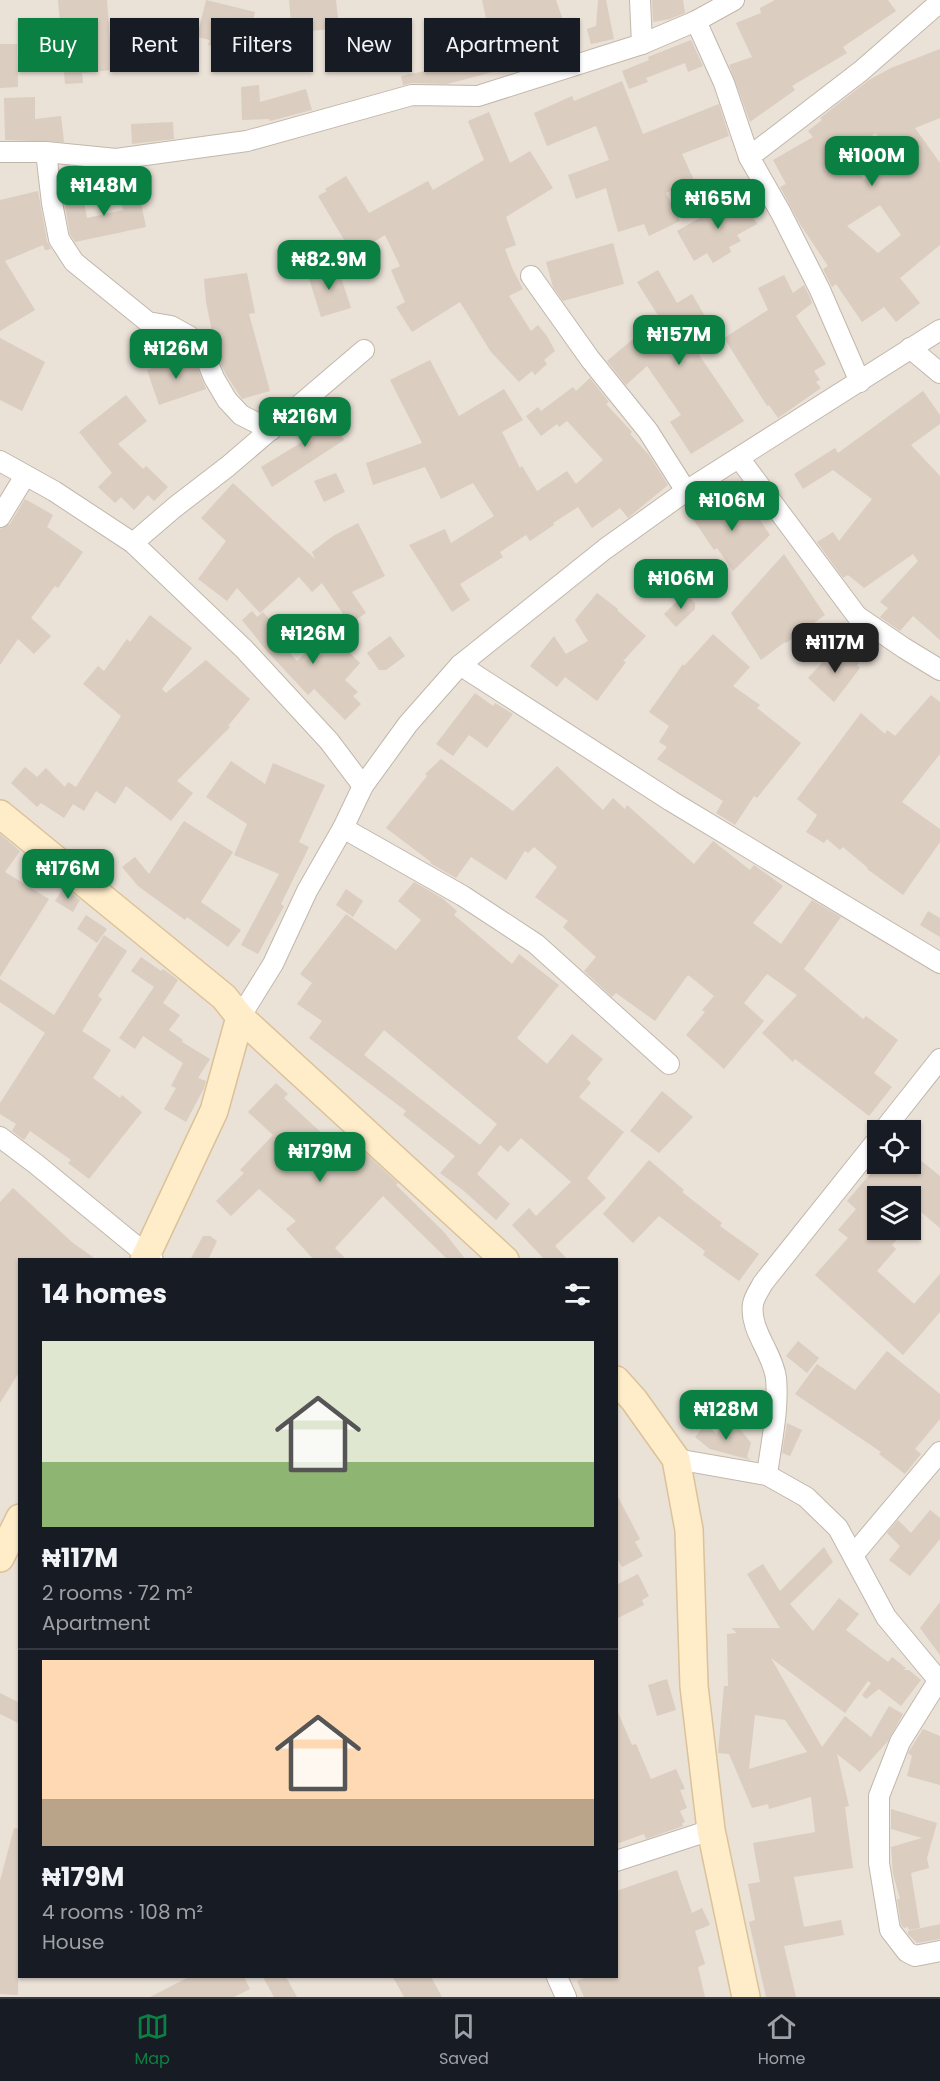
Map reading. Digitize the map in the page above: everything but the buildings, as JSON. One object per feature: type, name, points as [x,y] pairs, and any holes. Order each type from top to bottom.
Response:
[{"type":"street","points":[[640,0],[642,44]]},
{"type":"street","points":[[0,152],[46,152],[116,159],[248,141],[412,95],[478,96],[642,44],[696,21],[734,0]]},
{"type":"street","points":[[749,157],[861,71],[940,2]]},
{"type":"street","points":[[696,21],[724,83],[749,157],[805,261],[860,382]]},
{"type":"street","points":[[46,152],[59,238],[74,262],[148,322],[171,326],[189,336],[205,356],[226,400],[241,415],[271,430]]},
{"type":"street","points":[[531,276],[590,359],[648,431],[686,491]]},
{"type":"street","points":[[0,1137],[148,1258],[214,1111],[240,1017],[273,964],[307,891],[343,828],[363,786],[408,724],[460,665],[605,549],[686,491],[940,330]]},
{"type":"street","points":[[910,348],[940,373]]},
{"type":"street","points":[[133,543],[364,350]]},
{"type":"street","points":[[739,458],[857,615],[940,670]]},
{"type":"street","points":[[0,461],[54,491],[133,543],[244,649],[329,741],[363,786]]},
{"type":"street","points":[[0,517],[25,476]]},
{"type":"street","points":[[460,665],[671,801],[940,963]]},
{"type":"street","points":[[0,814],[224,997],[240,1017],[503,1258]]},
{"type":"street","points":[[343,828],[463,896],[536,944],[669,1064]]},
{"type":"street","points":[[893,1120],[940,1059]]},
{"type":"street","points":[[767,1475],[776,1378],[771,1358],[756,1330],[753,1304],[763,1283],[867,1152]]},
{"type":"street","points":[[618,1382],[634,1400],[676,1459],[688,1530],[694,1686],[711,1830],[746,1997]]},
{"type":"street","points":[[854,1554],[940,1452]]},
{"type":"street","points":[[676,1459],[767,1475],[806,1497],[838,1528],[886,1617],[939,1682],[900,1742],[879,1796],[879,1863],[890,1930],[907,1952],[915,1956],[940,1950]]},
{"type":"street","points":[[0,1558],[18,1522]]},
{"type":"street","points":[[618,1860],[711,1830]]},
{"type":"street","points":[[557,1978],[566,1997]]},
{"type":"shaded area","points":[[0,0],[940,0],[940,1997],[0,1997]]}]
